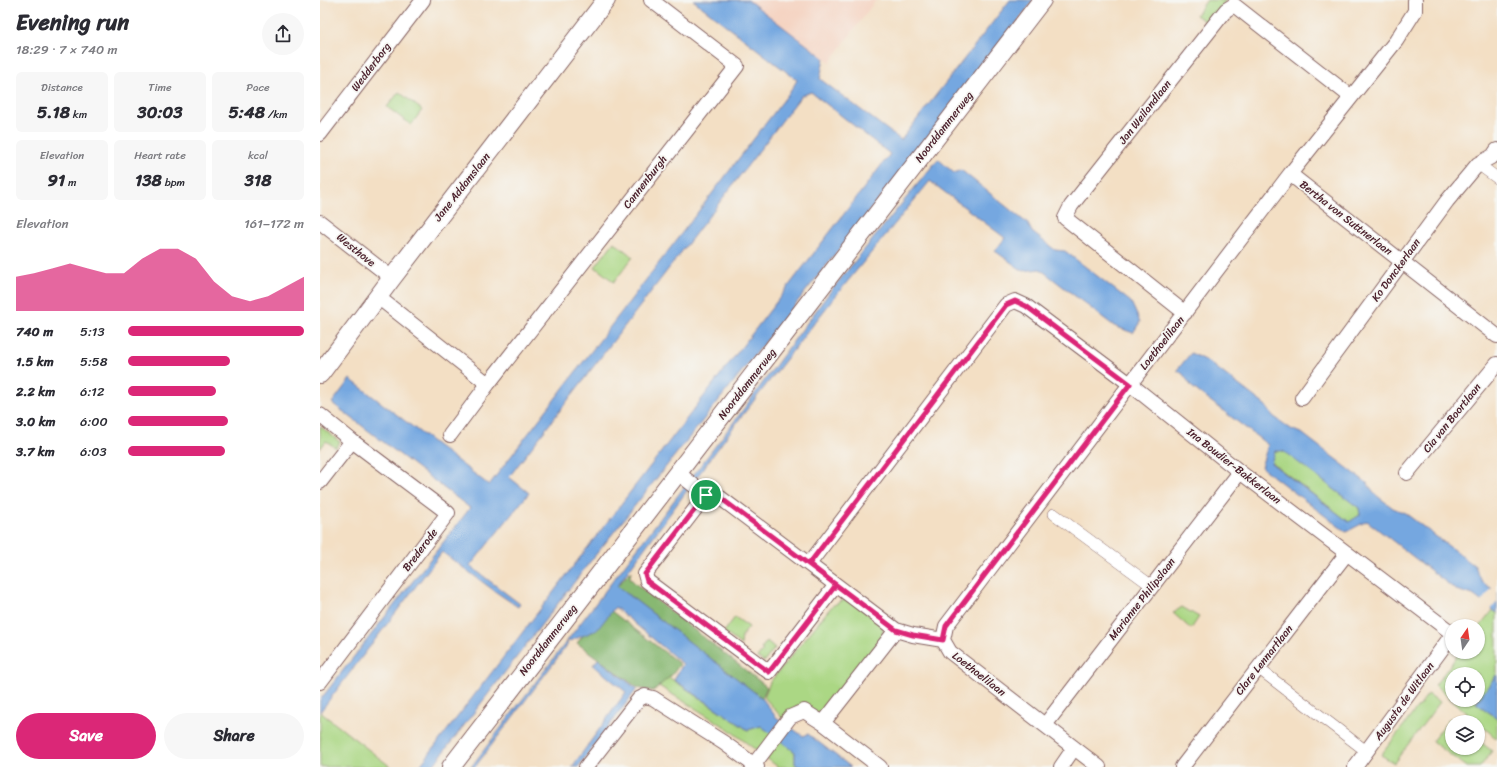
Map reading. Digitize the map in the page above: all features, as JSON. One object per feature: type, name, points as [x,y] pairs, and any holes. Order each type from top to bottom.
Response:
[{"type":"street","name":"Wedderborg","points":[[320,134],[423,0]]},
{"type":"street","name":"Jane Addamslaan","points":[[320,374],[606,0]]},
{"type":"street","name":"Cannenburgh","points":[[450,435],[488,384],[737,66],[651,0]]},
{"type":"street","name":"Noorddammerweg","points":[[451,767],[682,476],[1042,0]]},
{"type":"street","name":"Bertha von Suttnerlaan","points":[[1415,0],[1415,11],[1396,41],[1350,96],[1290,174],[1497,336]]},
{"type":"street","name":"Jan Weilandlaan","points":[[1185,313],[1065,218],[1071,206],[1226,10],[1234,6],[1350,96]]},
{"type":"street","name":"Ko Donckerlaan","points":[[1302,398],[1447,201],[1478,164],[1493,156],[1497,150]]},
{"type":"street","points":[[1478,164],[1497,178]]},
{"type":"street","name":"Loethoelilaan","points":[[1099,767],[950,652],[943,640],[946,626],[1290,174]]},
{"type":"street","name":"Westhove","points":[[320,222],[392,278]]},
{"type":"street","points":[[378,297],[488,384]]},
{"type":"street","name":"Ina Boudier-Bakkerlaan","points":[[809,564],[1006,305],[1015,301],[1026,306],[1130,384],[1240,472],[1445,629]]},
{"type":"street","name":"Cia van Boortlaan","points":[[1407,473],[1497,364]]},
{"type":"street","name":"Brederode","points":[[320,415],[448,513],[320,682]]},
{"type":"street","points":[[320,482],[352,441]]},
{"type":"street","name":"Marianne Philipslaan","points":[[1045,725],[1240,472]]},
{"type":"street","points":[[682,476],[702,492],[718,496],[896,630],[913,635],[943,640]]},
{"type":"street","points":[[702,492],[645,574],[647,581],[769,672],[836,585]]},
{"type":"street","points":[[1054,514],[1152,586]]},
{"type":"street","name":"Clare Lennartlaan","points":[[1182,767],[1347,553]]},
{"type":"street","points":[[823,723],[896,630]]},
{"type":"street","name":"Augusta de Witlaan","points":[[1355,767],[1445,644]]},
{"type":"street","points":[[1258,668],[1366,751]]},
{"type":"street","points":[[586,767],[639,699],[645,696],[653,698],[724,743],[754,766],[790,717],[804,711],[823,723],[880,767]]},
{"type":"street","points":[[1061,767],[1074,748]]},
{"type":"shaded area","points":[[748,0],[876,0],[830,62]]},
{"type":"green space","points":[[1207,0],[1226,0],[1209,24],[1196,15]]},
{"type":"green space","points":[[399,92],[422,110],[411,125],[387,107]]},
{"type":"green space","points":[[614,242],[633,257],[614,282],[595,267]]},
{"type":"green space","points":[[320,426],[340,442],[336,448],[326,441],[320,449]]},
{"type":"green space","points":[[1283,450],[1359,508],[1360,515],[1349,522],[1271,462],[1275,451]]},
{"type":"green space","points":[[631,571],[630,578],[637,585],[767,687],[762,698],[617,586]]},
{"type":"green space","points":[[848,598],[883,626],[883,637],[823,715],[798,705],[783,719],[764,697],[770,682],[832,606]]},
{"type":"green space","points":[[606,607],[680,664],[672,675],[653,691],[638,688],[577,643]]},
{"type":"green space","points":[[1182,607],[1199,617],[1191,629],[1173,613]]},
{"type":"green space","points":[[1493,610],[1497,613],[1497,674],[1485,691],[1485,667],[1449,667],[1455,659],[1485,659],[1485,620]]},
{"type":"green space","points":[[735,617],[749,627],[742,636],[741,645],[724,632]]},
{"type":"green space","points":[[610,638],[748,730],[761,726],[795,752],[795,764],[799,767],[778,767],[727,728],[628,667]]},
{"type":"green space","points":[[767,641],[775,648],[764,662],[757,657],[763,650],[761,649]]},
{"type":"green space","points":[[1445,672],[1445,694],[1435,685]]},
{"type":"green space","points":[[1428,694],[1440,702],[1394,763],[1381,755]]},
{"type":"green space","points":[[1460,707],[1482,707],[1497,718],[1497,739],[1485,729],[1485,715],[1469,715]]},
{"type":"green space","points":[[320,712],[391,767],[320,767]]},
{"type":"green space","points":[[1445,724],[1445,751],[1432,741]]},
{"type":"green space","points":[[1485,746],[1492,751],[1480,767],[1466,767],[1450,755],[1485,755]]},
{"type":"water","points":[[693,0],[748,0],[824,58],[820,79],[901,140],[1010,0],[1034,0],[955,104],[586,567],[432,767],[419,767],[890,154],[811,92],[801,96],[509,477],[529,493],[470,566],[520,604],[518,607],[442,552],[320,712],[320,700],[470,508],[332,403],[350,379],[489,485],[792,89],[797,80]]},
{"type":"water","points":[[938,159],[954,173],[961,170],[1028,224],[1032,232],[1055,250],[1065,251],[1131,302],[1140,322],[1133,333],[1114,326],[1040,269],[1023,271],[995,251],[1005,238],[930,181],[834,298],[738,421],[617,586],[762,698],[776,717],[803,736],[808,734],[851,767],[799,767],[795,764],[795,752],[761,726],[748,730],[674,680],[683,664],[615,607],[597,630],[566,643],[739,415],[829,293]]},
{"type":"water","points":[[1191,353],[1210,363],[1265,405],[1273,416],[1291,429],[1303,434],[1367,483],[1376,495],[1393,508],[1405,513],[1475,566],[1482,582],[1497,592],[1497,613],[1473,595],[1456,590],[1367,521],[1346,532],[1261,467],[1268,445],[1192,387],[1183,374],[1177,370]],"holes":[[[1275,451],[1283,451],[1359,508],[1360,515],[1349,522],[1271,463]]]},
{"type":"water","points":[[565,643],[568,644],[475,767],[471,767]]},
{"type":"water","points":[[598,659],[637,689],[578,767],[572,767],[626,692],[593,665]]},
{"type":"water","points":[[1497,674],[1497,718],[1482,707],[1485,707],[1485,691]]},
{"type":"pier","points":[[1493,587],[1497,590],[1497,602],[1490,611],[1480,603]]},
{"type":"route","points":[[706,495],[645,574],[647,581],[769,672],[836,585],[809,564],[1006,305],[1015,301],[1026,306],[1130,384],[946,626],[943,640],[913,635],[896,630],[809,564],[718,496],[706,495]]}]
